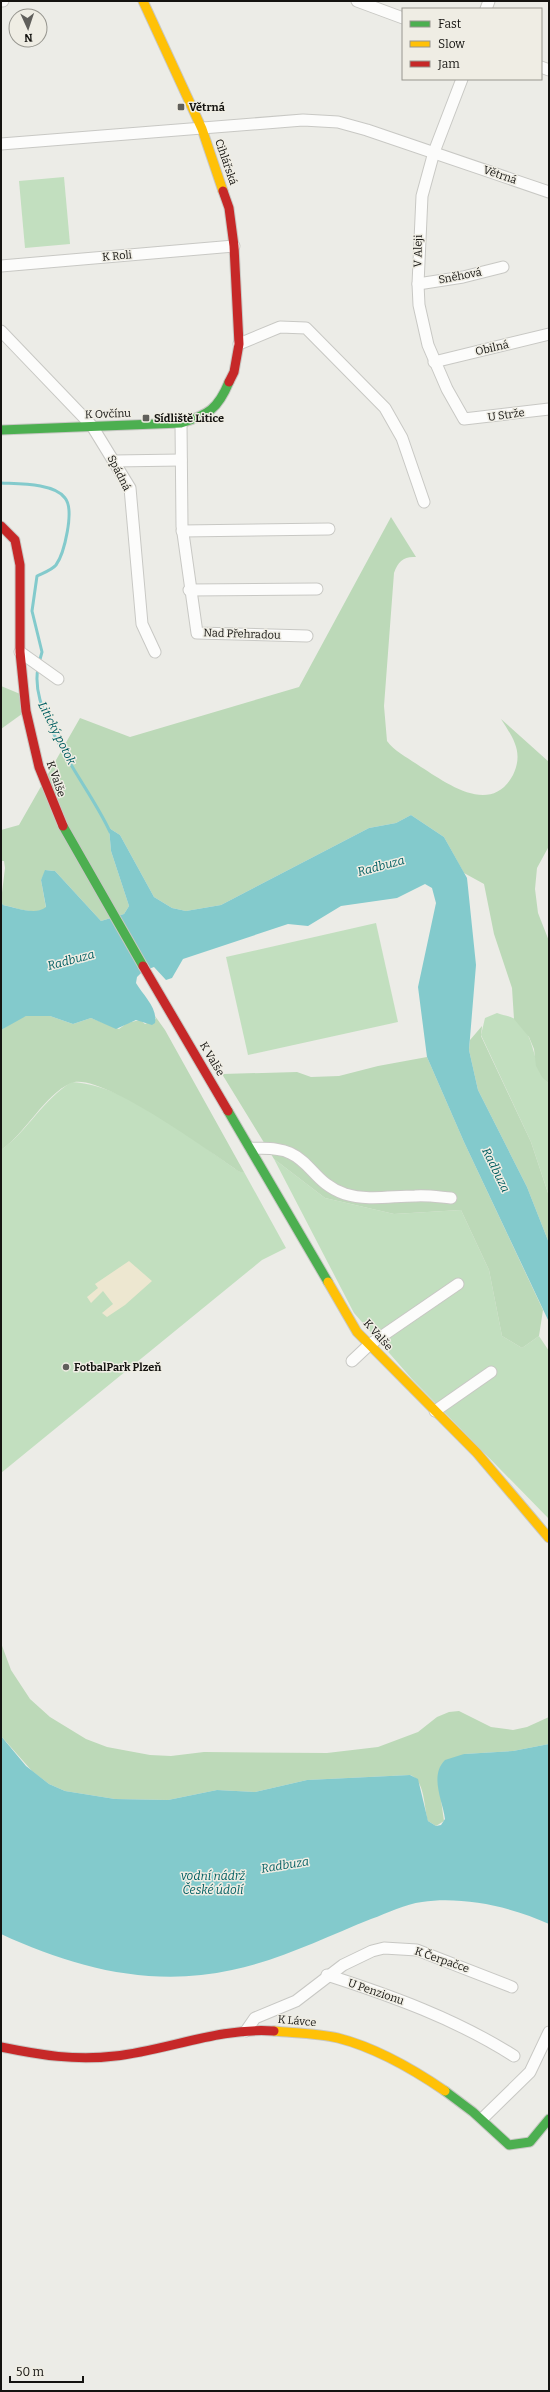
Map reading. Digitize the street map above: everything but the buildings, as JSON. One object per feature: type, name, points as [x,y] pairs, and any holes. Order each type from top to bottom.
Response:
[{"type":"street","name":"Cihlářská","points":[[143,1],[202,129],[229,208],[234,246],[239,344]]},
{"type":"street","points":[[359,1],[402,18]]},
{"type":"street","name":"V Aleji","points":[[462,80],[434,152],[420,212],[418,284],[424,334],[434,362],[464,419]]},
{"type":"street","name":"Větrná","points":[[1,144],[303,120],[338,122],[434,152],[549,192]]},
{"type":"street","name":"K Roli","points":[[1,266],[234,246]]},
{"type":"street","name":"Sněhová","points":[[418,284],[463,277],[503,266]]},
{"type":"street","points":[[239,344],[280,327],[306,328],[385,408],[402,438],[424,502]]},
{"type":"street","name":"Spádná","points":[[1,331],[92,426],[130,488],[142,624],[155,652]]},
{"type":"street","name":"Obilná","points":[[434,362],[549,334]]},
{"type":"street","name":"K Ovčínu","points":[[1,430],[181,423],[204,416],[221,401],[234,372],[239,344]]},
{"type":"street","name":"U Strže","points":[[464,419],[549,409]]},
{"type":"street","name":"Nad Přehradou","points":[[181,423],[182,531],[189,590],[197,633],[307,636]]},
{"type":"street","points":[[114,461],[181,460]]},
{"type":"street","name":"K Valše","points":[[1,526],[14,540],[20,565],[20,652],[26,711],[39,767],[53,805],[72,845],[251,1148],[356,1332],[477,1453],[549,1538]]},
{"type":"street","points":[[182,531],[329,529]]},
{"type":"street","points":[[189,590],[317,588]]},
{"type":"street","points":[[20,652],[58,679]]},
{"type":"street","points":[[251,1148],[289,1152],[302,1161],[316,1178],[330,1189],[347,1195],[377,1198],[432,1196],[451,1198]]},
{"type":"street","points":[[352,1361],[369,1345],[458,1284]]},
{"type":"street","points":[[435,1411],[491,1372]]},
{"type":"street","name":"K Čerpačce","points":[[327,1975],[343,1965],[372,1951],[384,1948],[410,1948],[438,1957],[512,1987]]},
{"type":"street","points":[[246,2031],[255,2018],[296,2000],[327,1975]]},
{"type":"street","name":"U Penzionu","points":[[327,1975],[426,2010],[514,2056]]},
{"type":"street","name":"K Lávce","points":[[1,2047],[51,2056],[96,2058],[137,2054],[246,2031],[312,2034],[344,2040],[383,2054],[420,2074],[483,2118],[509,2145],[530,2142],[549,2119]]},
{"type":"street","points":[[483,2118],[530,2072],[549,2032]]},
{"type":"green space","points":[[64,177],[70,244],[25,248],[19,181]]},
{"type":"green space","points":[[391,517],[416,557],[408,557],[402,560],[397,565],[394,573],[384,706],[387,741],[398,752],[456,788],[469,793],[481,795],[493,793],[504,787],[513,775],[516,767],[516,746],[501,719],[549,762],[549,846],[537,868],[535,889],[538,913],[549,941],[549,1084],[542,1077],[536,1066],[534,1049],[529,1037],[514,1019],[512,988],[494,934],[484,884],[464,873],[444,837],[411,815],[396,823],[369,828],[221,905],[186,911],[172,908],[154,897],[120,835],[109,828],[111,851],[129,906],[124,914],[101,921],[55,871],[46,870],[41,880],[46,908],[31,911],[3,905],[1,901],[5,868],[4,861],[1,861],[1,830],[19,825],[80,718],[130,737],[299,687]]},
{"type":"green space","points":[[1,686],[25,696],[26,711],[1,729]]},
{"type":"green space","points":[[376,923],[398,1022],[248,1055],[226,957]]},
{"type":"green space","points":[[497,1013],[515,1019],[522,1026],[531,1042],[543,1077],[549,1084],[549,1196],[531,1142],[481,1035],[485,1018]]},
{"type":"green space","points":[[31,1015],[50,1016],[73,1024],[91,1018],[119,1029],[127,1023],[140,1020],[145,1024],[156,1019],[155,1016],[165,1030],[244,1172],[240,1172],[156,1116],[130,1101],[105,1089],[85,1082],[71,1083],[52,1096],[19,1134],[1,1150],[1,1030],[21,1017]]},
{"type":"green space","points":[[482,1026],[481,1036],[531,1142],[549,1196],[549,1243],[527,1187],[478,1090],[469,1050],[470,1040]]},
{"type":"green space","points":[[427,1057],[464,1142],[543,1310],[539,1336],[522,1348],[502,1336],[489,1270],[461,1210],[394,1214],[325,1198],[274,1159],[222,1074],[297,1072],[311,1077],[339,1076],[378,1066]]},
{"type":"green space","name":"FotbalPark Plzeň","points":[[72,1082],[93,1085],[138,1104],[160,1116],[240,1172],[244,1172],[286,1248],[262,1260],[1,1473],[1,1150],[19,1134],[52,1097]]},
{"type":"green space","points":[[274,1159],[325,1198],[394,1214],[461,1210],[489,1270],[502,1336],[522,1348],[539,1336],[549,1351],[549,1519],[412,1379],[354,1313]]},
{"type":"green space","points":[[1,1643],[11,1670],[30,1699],[50,1717],[86,1739],[107,1747],[150,1755],[171,1756],[204,1752],[327,1753],[378,1747],[418,1732],[437,1717],[449,1712],[459,1711],[491,1727],[513,1730],[527,1727],[549,1717],[549,1744],[513,1751],[464,1754],[441,1800],[444,1821],[436,1826],[428,1821],[419,1782],[410,1775],[307,1780],[255,1792],[217,1790],[168,1800],[115,1799],[65,1791],[49,1784],[32,1771],[1,1736]]},
{"type":"sand","points":[[129,1261],[152,1281],[125,1305],[107,1317],[102,1313],[113,1304],[103,1291],[91,1303],[87,1297],[98,1288],[95,1284]]},
{"type":"water","name":"Radbuza","points":[[411,815],[444,837],[467,878],[476,965],[469,1050],[478,1090],[527,1187],[549,1243],[549,1322],[464,1142],[427,1057],[418,987],[436,903],[432,888],[425,884],[397,898],[341,906],[308,926],[288,924],[183,959],[172,978],[166,980],[154,967],[143,971],[137,977],[136,983],[154,1012],[155,1023],[152,1025],[136,1020],[116,1029],[91,1018],[73,1024],[50,1016],[26,1016],[1,1030],[1,901],[3,905],[19,909],[31,911],[42,910],[46,907],[41,880],[45,870],[55,871],[101,921],[124,914],[129,906],[111,851],[109,828],[120,835],[154,897],[172,908],[186,911],[221,905],[369,828],[396,823]]},
{"type":"water","name":"vodní nádrž České údolí","points":[[1,1736],[26,1766],[49,1784],[65,1791],[115,1799],[168,1800],[217,1790],[255,1792],[307,1780],[410,1775],[418,1779],[428,1821],[436,1826],[441,1825],[445,1819],[437,1781],[440,1766],[445,1760],[464,1754],[513,1751],[549,1744],[549,1924],[520,1913],[487,1904],[437,1901],[416,1903],[403,1907],[303,1948],[250,1966],[202,1975],[172,1977],[114,1972],[57,1956],[1,1934]]},
{"type":"waterway","name":"Litický potok","points":[[1,483],[35,485],[53,489],[60,493],[68,504],[69,522],[65,542],[59,559],[56,565],[37,576],[32,611],[42,652],[39,663]]},
{"type":"waterway","name":"Litický potok","points":[[38,668],[37,687],[42,708],[51,729],[110,832]]},
{"type":"traffic: fast","points":[[1,430],[181,423],[205,414],[211,410],[221,399],[229,382]]},
{"type":"traffic: fast","points":[[63,826],[143,966]]},
{"type":"traffic: fast","points":[[228,1111],[328,1282]]},
{"type":"traffic: fast","points":[[445,2091],[473,2112],[509,2145],[530,2142],[549,2119]]},
{"type":"traffic: slow","points":[[143,1],[202,129],[223,191]]},
{"type":"traffic: slow","points":[[328,1282],[357,1332],[477,1453],[549,1538]]},
{"type":"traffic: slow","points":[[274,2031],[322,2035],[338,2038],[367,2047],[394,2060],[445,2091]]},
{"type":"traffic: jam","points":[[223,191],[229,208],[234,246],[239,344],[234,372],[229,382]]},
{"type":"traffic: jam","points":[[1,526],[15,540],[20,565],[20,652],[26,711],[39,767],[63,826]]},
{"type":"traffic: jam","points":[[143,966],[228,1111]]},
{"type":"traffic: jam","points":[[1,2047],[58,2056],[86,2058],[135,2053],[234,2032],[274,2031]]},
{"type":"place","name":"Větrná","points":[[181,107]]},
{"type":"place","name":"Sídliště Litice","points":[[146,418]]},
{"type":"place","name":"FotbalPark Plzeň","points":[[66,1367]]}]
